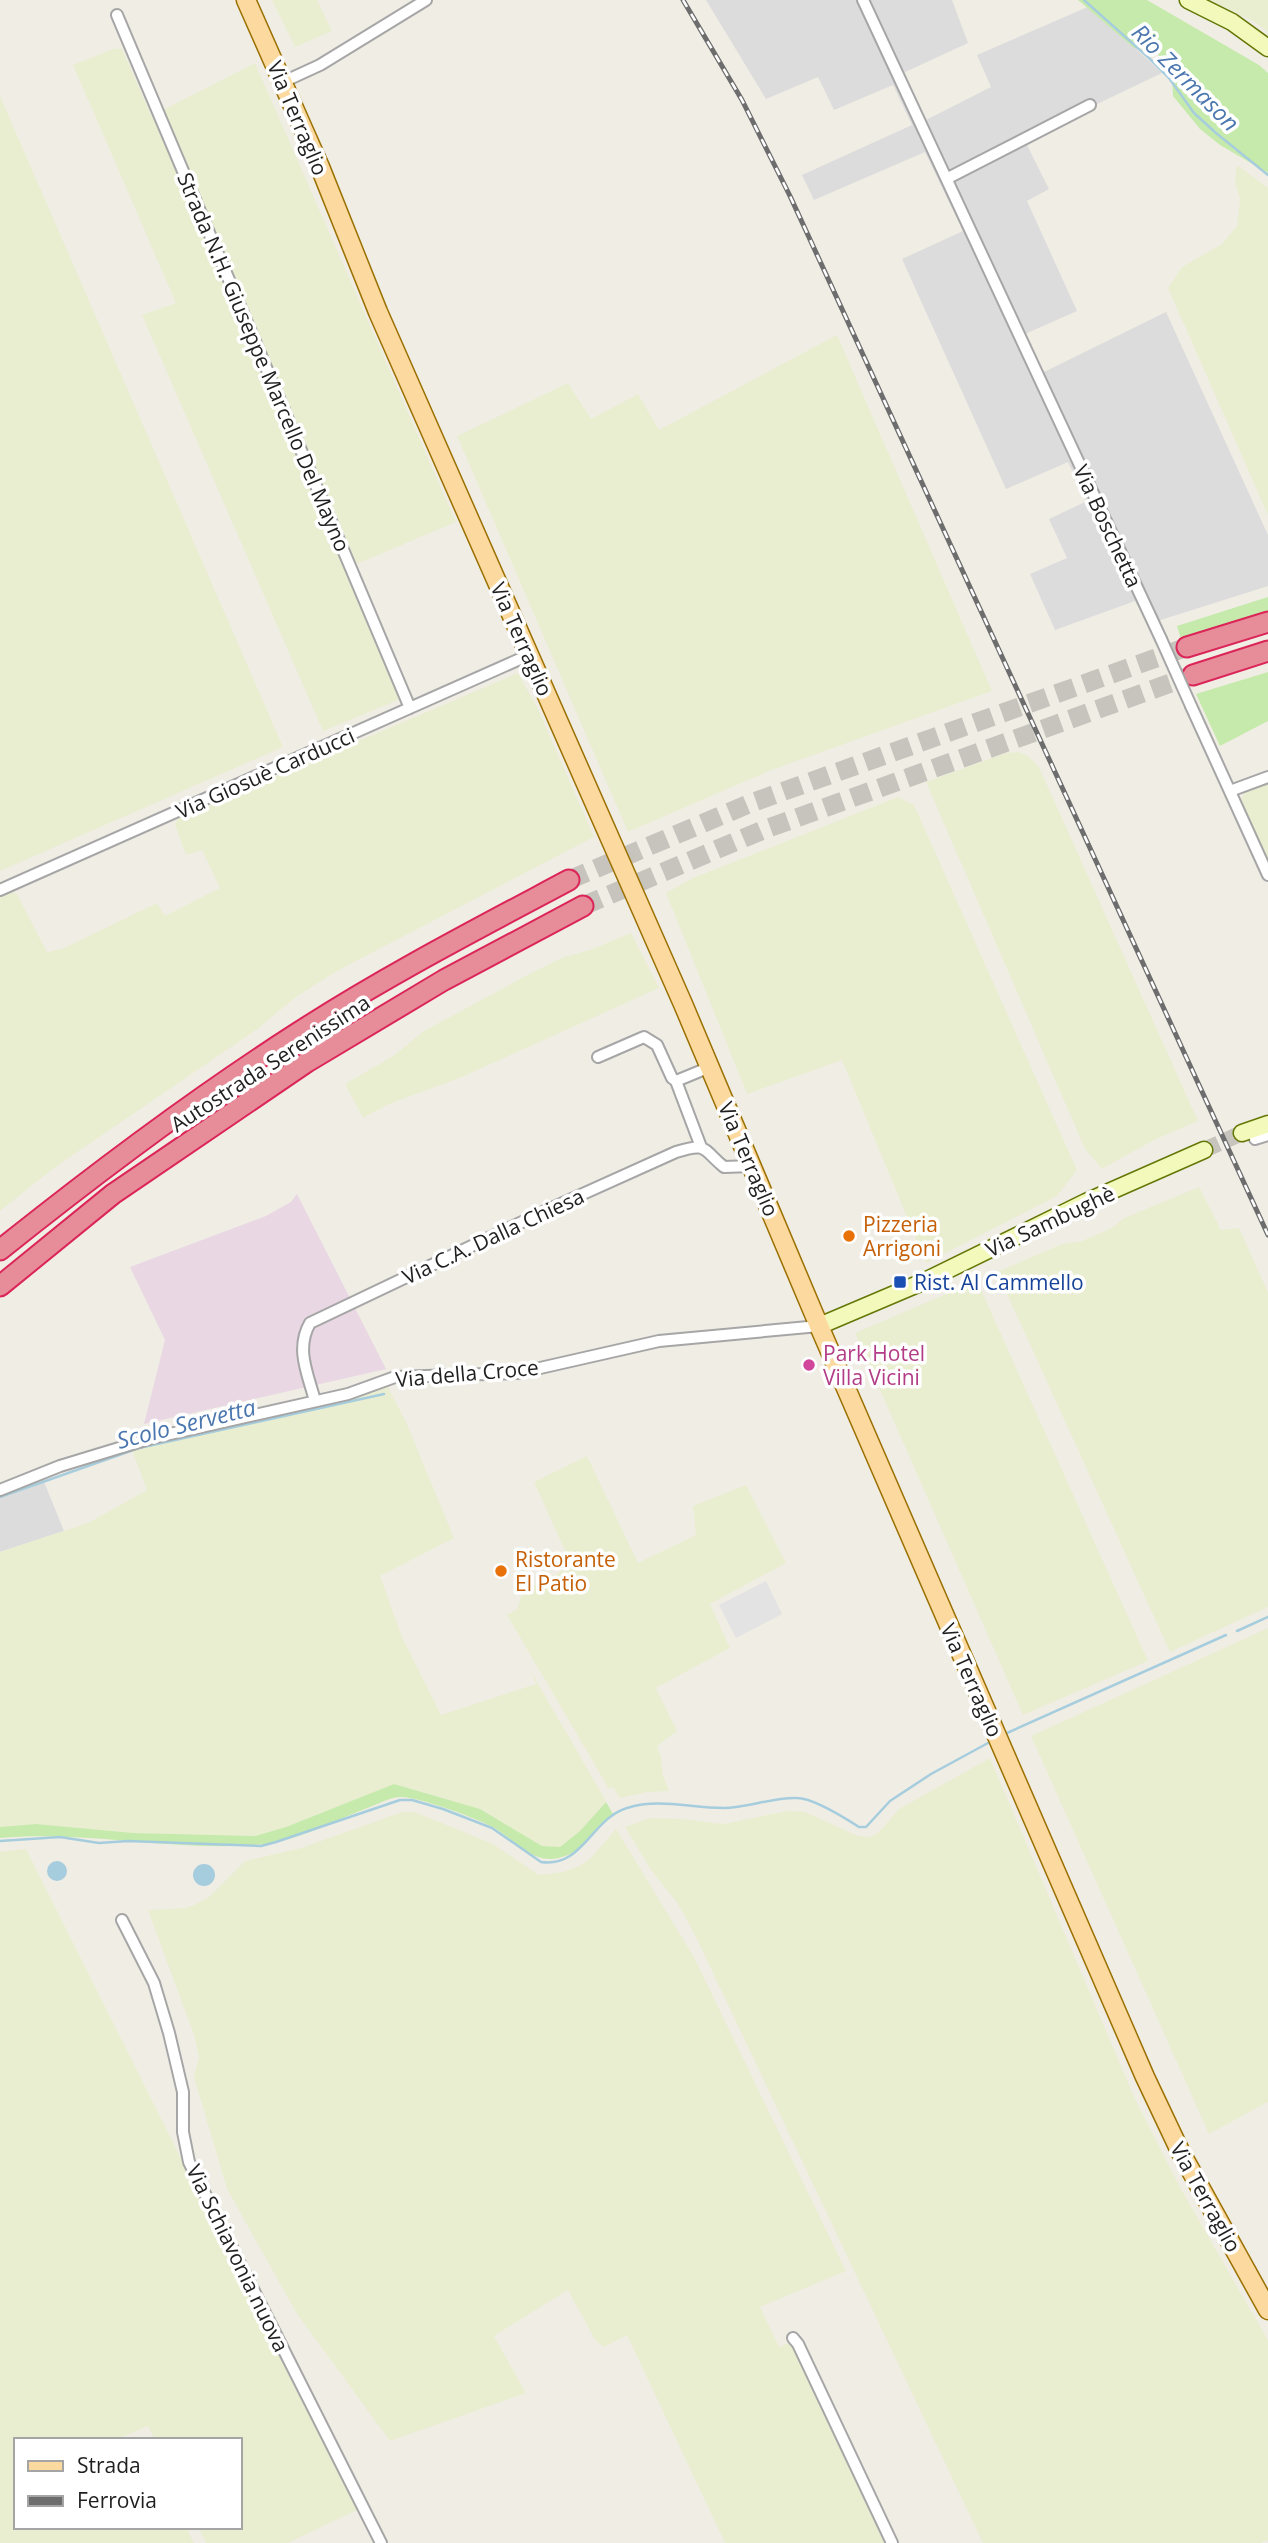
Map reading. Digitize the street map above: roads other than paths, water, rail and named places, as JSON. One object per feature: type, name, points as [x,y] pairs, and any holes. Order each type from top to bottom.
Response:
[{"type":"highway","points":[[1187,646],[1268,622]]},
{"type":"highway","points":[[1193,675],[1268,651]]},
{"type":"highway","name":"Autostrada Serenissima","points":[[0,1251],[99,1171],[296,1033],[434,951],[569,880]]},
{"type":"highway","name":"Autostrada Serenissima","points":[[0,1286],[113,1194],[307,1062],[444,980],[583,906]]},
{"type":"main road","name":"Via Terraglio","points":[[246,0],[283,82],[377,312],[710,1067],[819,1326],[1161,2114],[1268,2310]]},
{"type":"street","points":[[283,82],[320,65],[426,0]]},
{"type":"street","name":"Via Boschetta","points":[[863,0],[1268,875]]},
{"type":"street","points":[[1188,0],[1232,22],[1268,48]]},
{"type":"street","name":"Strada N.H. Giuseppe Marcello Del Mayno","points":[[117,15],[410,708]]},
{"type":"street","points":[[947,178],[1090,105]]},
{"type":"street","name":"Via Giosuè Carducci","points":[[0,890],[529,656]]},
{"type":"street","points":[[1230,791],[1268,777]]},
{"type":"street","points":[[598,1057],[644,1037],[657,1045],[676,1081],[701,1147],[709,1150],[724,1167],[752,1166]]},
{"type":"street","points":[[676,1081],[710,1067]]},
{"type":"street","points":[[1249,1136],[1268,1124]]},
{"type":"street","points":[[1249,1136],[1268,1135]]},
{"type":"street","name":"Via C.A. Dalla Chiesa","points":[[315,1401],[302,1351],[303,1335],[310,1323],[633,1170],[676,1152],[701,1147]]},
{"type":"street","name":"Via Sambughè","points":[[819,1326],[925,1281],[1086,1202],[1204,1150]]},
{"type":"street","name":"Via della Croce","points":[[0,1490],[60,1466],[152,1438],[348,1394],[395,1377],[517,1373],[659,1341],[819,1326]]},
{"type":"street","name":"Via Schiavonia nuova","points":[[122,1920],[155,1983],[169,2033],[183,2092],[183,2132],[189,2162],[380,2543]]},
{"type":"street","points":[[793,2338],[892,2543]]},
{"type":"water","points":[[57,1861],[64,1864],[67,1871],[64,1878],[57,1881],[50,1878],[47,1871],[50,1864]]},
{"type":"water","points":[[204,1864],[212,1867],[215,1875],[212,1883],[204,1886],[196,1883],[193,1875],[196,1867]]},
{"type":"waterway","name":"Rio Zermason","points":[[1084,0],[1169,78],[1194,113],[1268,175]]},
{"type":"waterway","name":"Scolo Servetta","points":[[0,1497],[139,1448],[384,1394]]},
{"type":"waterway","points":[[1237,1631],[1268,1617]]},
{"type":"waterway","points":[[1007,1733],[1226,1635]]},
{"type":"waterway","points":[[0,1841],[60,1837],[99,1843],[128,1841],[261,1846],[400,1800],[412,1800],[492,1828],[541,1862],[555,1862],[567,1858],[615,1814],[639,1805],[675,1804],[723,1808],[797,1798],[820,1805],[859,1827],[866,1827],[890,1801],[931,1774],[988,1743]]},
{"type":"tunnel","points":[[569,880],[751,803],[1187,647]]},
{"type":"tunnel","points":[[583,906],[763,830],[1193,675]]},
{"type":"tunnel","points":[[1204,1150],[1242,1133]]},
{"type":"railway","points":[[683,0],[742,100],[790,196],[1268,1235]]},
{"type":"place","name":"Pizzeria Arrigoni","points":[[849,1236]]},
{"type":"place","name":"Rist. Al Cammello","points":[[900,1282]]},
{"type":"place","name":"Park Hotel Villa Vicini","points":[[809,1365]]},
{"type":"place","name":"Ristorante El Patio","points":[[501,1571]]}]
